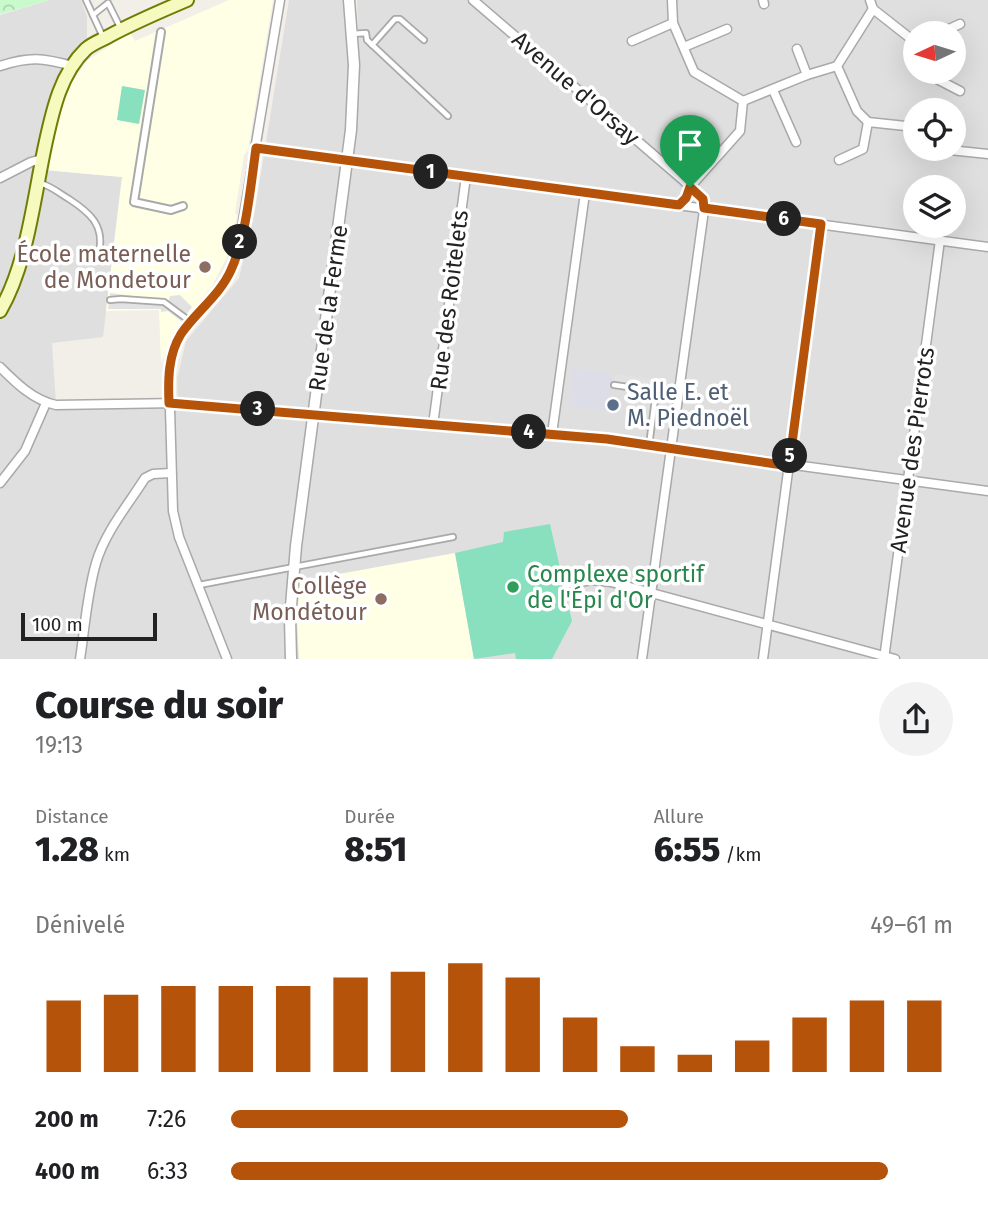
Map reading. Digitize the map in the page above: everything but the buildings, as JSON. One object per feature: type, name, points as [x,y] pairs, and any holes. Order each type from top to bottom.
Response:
[{"type":"main road","points":[[0,311],[10,293],[21,258],[42,159],[63,81],[87,49],[122,29],[187,0]]},
{"type":"street","points":[[227,659],[179,537],[173,511],[169,375],[174,350],[182,333],[216,294],[231,272],[239,251],[280,0]]},
{"type":"street","name":"Rue de la Ferme","points":[[291,659],[290,618],[294,567],[348,161],[354,89],[353,37],[347,0]]},
{"type":"street","name":"Avenue d'Orsay","points":[[473,0],[690,187],[703,199],[704,208]]},
{"type":"street","points":[[673,0],[673,23],[694,72],[743,101]]},
{"type":"street","points":[[743,101],[837,66],[872,4],[903,31]]},
{"type":"street","points":[[632,41],[673,23]]},
{"type":"street","points":[[684,47],[727,29]]},
{"type":"street","points":[[161,32],[134,202],[171,209],[183,206]]},
{"type":"street","points":[[797,50],[807,75]]},
{"type":"street","points":[[0,66],[23,58],[41,58],[73,66]]},
{"type":"street","points":[[837,66],[857,111],[868,122],[903,126]]},
{"type":"street","points":[[947,84],[960,91]]},
{"type":"street","points":[[773,90],[796,142]]},
{"type":"street","points":[[679,205],[686,198],[690,187],[740,131],[743,101]]},
{"type":"street","points":[[839,160],[863,149],[868,122]]},
{"type":"street","points":[[256,148],[988,247]]},
{"type":"street","points":[[966,152],[988,154]]},
{"type":"street","points":[[0,178],[42,159]]},
{"type":"street","name":"Rue des Roitelets","points":[[433,425],[466,176]]},
{"type":"street","points":[[552,434],[585,193]]},
{"type":"street","points":[[642,659],[704,208]]},
{"type":"street","points":[[763,659],[821,224]]},
{"type":"street","name":"Avenue des Pierrots","points":[[884,658],[940,240]]},
{"type":"street","points":[[0,367],[23,389],[46,403],[56,405],[169,403],[552,434],[988,491]]},
{"type":"street","points":[[0,483],[25,451],[46,403]]},
{"type":"street","points":[[80,659],[97,561],[110,531],[145,478],[153,474],[171,473]]},
{"type":"street","points":[[566,584],[603,581],[895,659]]},
{"type":"lane","points":[[86,0],[104,39]]},
{"type":"lane","points":[[93,15],[108,3],[122,29]]},
{"type":"lane","points":[[372,45],[395,19],[400,19],[424,40]]},
{"type":"lane","points":[[353,37],[366,33],[367,40],[448,116]]},
{"type":"lane","points":[[37,182],[48,185],[94,218],[100,231],[99,252]]},
{"type":"lane","points":[[110,300],[164,302],[191,322]]},
{"type":"lane","points":[[614,385],[678,394]]},
{"type":"lane","points":[[649,446],[656,391]]},
{"type":"lane","points":[[198,585],[453,537]]},
{"type":"shaded area","points":[[50,0],[81,0],[87,17],[87,49],[59,77],[45,170],[122,177],[103,337],[52,343],[56,404],[178,402],[177,379],[186,341],[239,278],[254,216],[289,0],[344,0],[353,39],[360,96],[357,0],[988,0],[988,659],[474,659],[455,554],[297,617],[299,659],[0,659],[0,15]]},
{"type":"shaded area","points":[[229,0],[273,0],[248,150],[244,155],[233,240],[212,286],[176,329],[161,363],[159,310],[106,311],[122,177],[45,170],[60,112],[72,82],[88,60],[130,32],[135,41]]},
{"type":"shaded area","points":[[110,293],[162,300],[180,295],[192,307],[181,321],[168,311],[161,312],[161,309],[108,309]]},
{"type":"shaded area","points":[[573,368],[613,374],[608,411],[568,406]]},
{"type":"shaded area","points":[[615,374],[667,381],[666,392],[672,393],[668,430],[651,428],[656,391],[614,385]]},
{"type":"shaded area","name":"Collège Mondétour","points":[[455,553],[474,659],[299,659],[297,617],[300,581]]},
{"type":"green space","points":[[0,0],[49,0],[0,14]]},
{"type":"green space","points":[[122,86],[145,90],[139,124],[117,120]]},
{"type":"green space","name":"Complexe sportif de l'Épi d'Or","points":[[550,524],[572,621],[552,659],[516,659],[515,653],[474,659],[455,553],[503,542],[504,532]]},
{"type":"place","name":"École maternelle de Mondetour","points":[[205,267]]},
{"type":"place","name":"Salle E. et M. Piednoël","points":[[613,405]]},
{"type":"place","name":"Complexe sportif de l'Épi d'Or","points":[[513,587]]},
{"type":"place","name":"Collège Mondétour","points":[[381,599]]},
{"type":"route","points":[[256,148],[679,205],[686,198],[690,187],[703,199],[704,208],[821,224],[789,466],[607,439],[169,403],[170,363],[178,339],[216,294],[231,272],[239,251],[256,148]]}]
